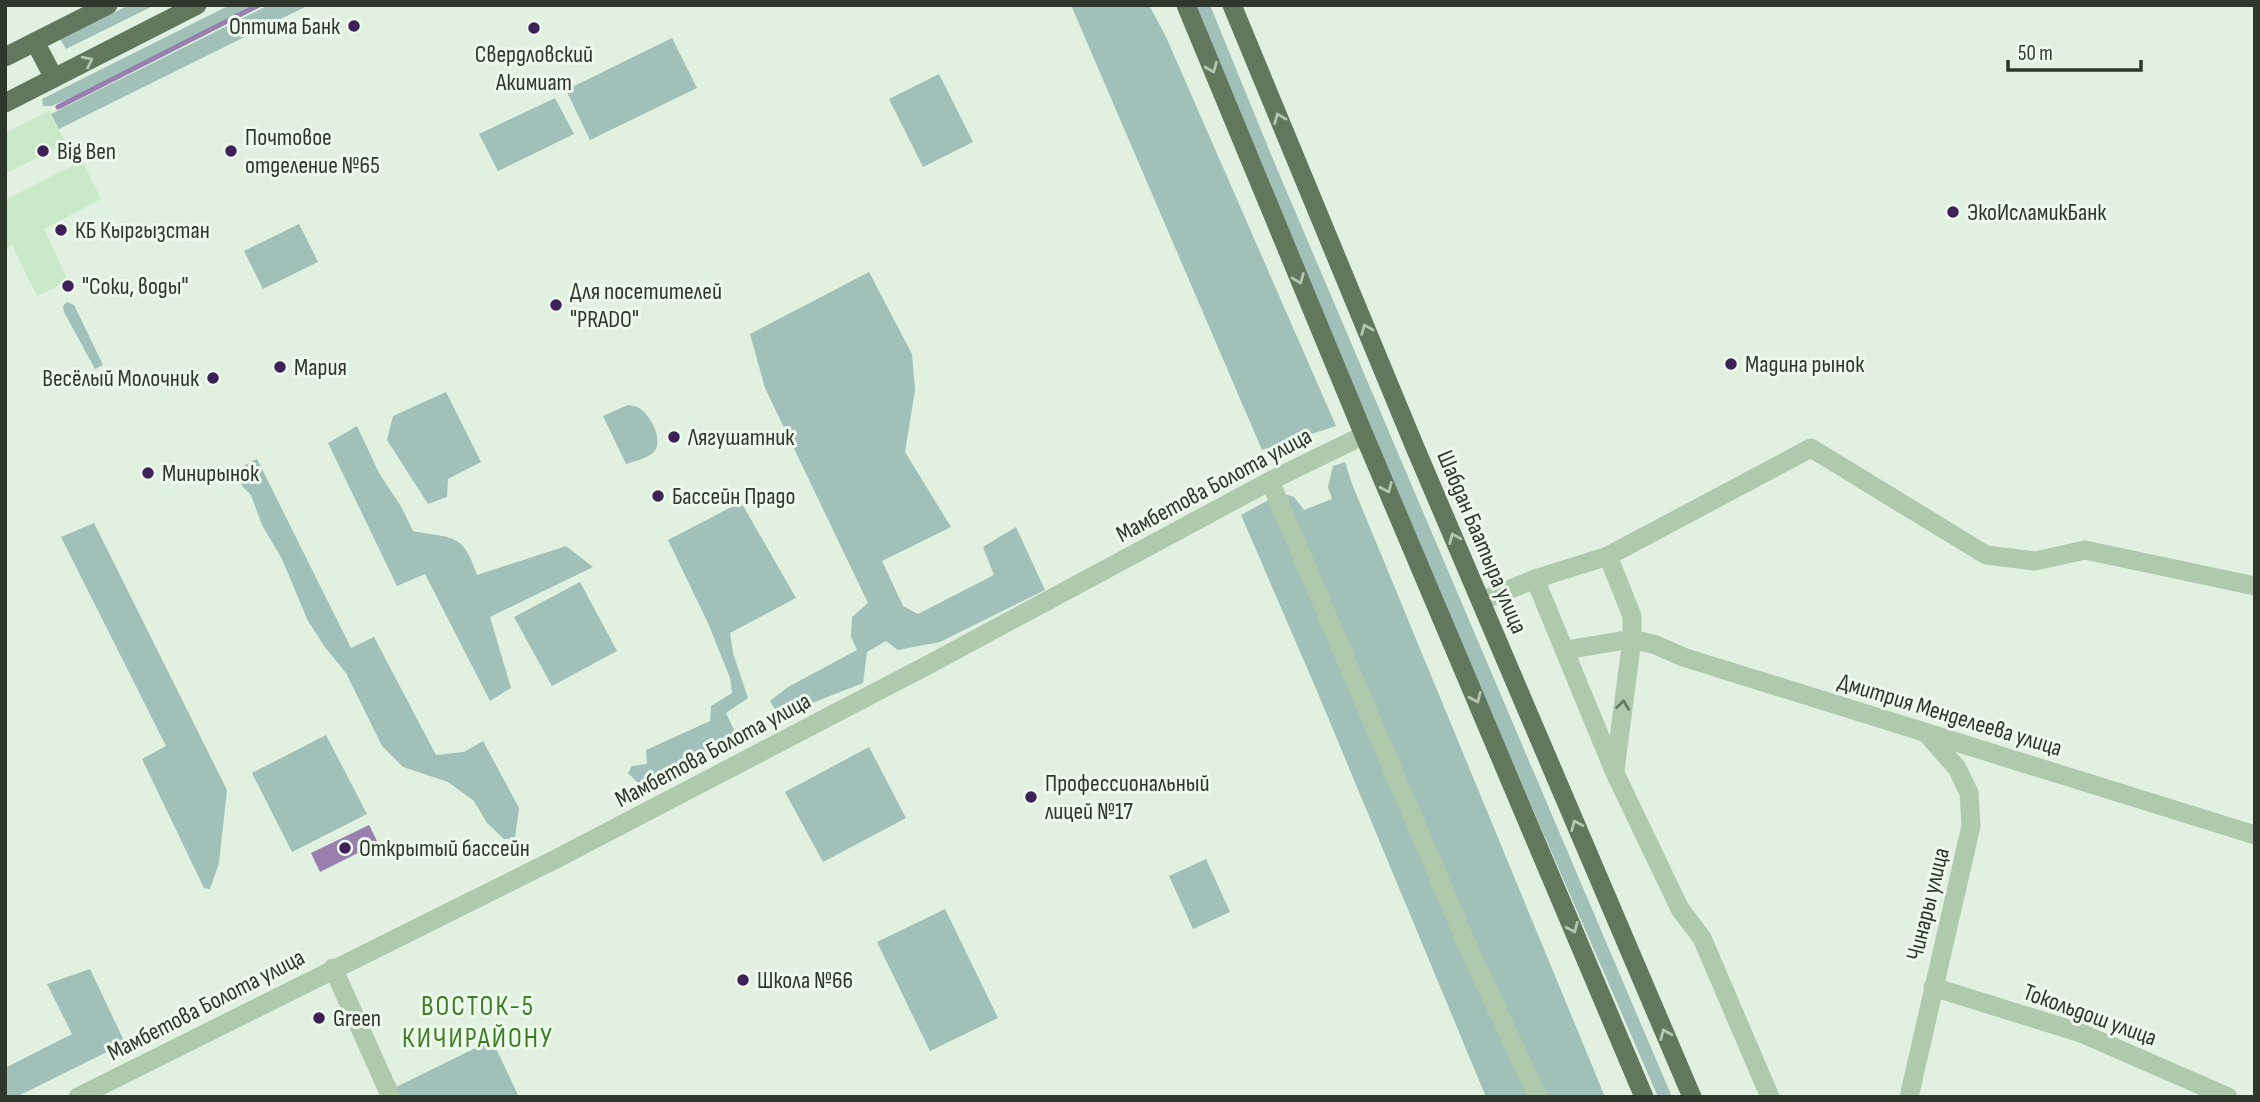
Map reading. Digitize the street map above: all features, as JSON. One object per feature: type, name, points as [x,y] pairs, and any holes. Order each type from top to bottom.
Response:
[{"type":"main road","points":[[5,57],[108,5]]},
{"type":"main road","points":[[5,103],[197,5]]},
{"type":"main road","points":[[1186,5],[1364,435],[1644,1097]]},
{"type":"main road","name":"Шабдан Баатыра улица","points":[[1232,5],[1692,1097]]},
{"type":"main road","points":[[35,42],[54,78]]},
{"type":"street","name":"Мамбетова Болота улица","points":[[78,1097],[614,829],[926,666],[1270,481],[1364,435]]},
{"type":"street","points":[[1481,601],[1535,579],[1608,556],[1811,448],[1986,555],[2035,561],[2085,550],[2255,586]]},
{"type":"street","points":[[1270,481],[1472,956],[1538,1097]]},
{"type":"street","points":[[1608,556],[1632,616],[1632,639],[1615,773]]},
{"type":"street","points":[[1535,579],[1615,773],[1680,909],[1702,938],[1770,1097]]},
{"type":"street","points":[[1566,650],[1632,639]]},
{"type":"street","name":"Дмитрия Менделеева улица","points":[[1632,639],[1656,645],[1682,657],[2255,835]]},
{"type":"street","name":"Чинары улица","points":[[1909,1097],[1971,826],[1969,793],[1957,768],[1927,733]]},
{"type":"street","points":[[333,968],[391,1097]]},
{"type":"street","name":"Токольдош улица","points":[[1933,987],[2081,1033],[2198,1090],[2228,1097]]},
{"type":"shaded area","points":[[129,5],[155,5],[66,49],[60,39]]},
{"type":"shaded area","points":[[230,5],[255,5],[76,96],[51,106],[43,106],[42,99]]},
{"type":"shaded area","points":[[269,5],[309,5],[59,129],[51,114]]},
{"type":"shaded area","points":[[1071,5],[1149,5],[1166,37],[1336,426],[1262,450]]},
{"type":"shaded area","points":[[1195,5],[1210,5],[1272,157],[1672,1097],[1658,1097],[1452,623]]},
{"type":"shaded area","points":[[672,38],[697,88],[590,140],[566,90]]},
{"type":"shaded area","points":[[939,74],[973,142],[923,167],[889,99]]},
{"type":"shaded area","points":[[555,98],[574,134],[498,171],[479,134]]},
{"type":"shaded area","points":[[49,111],[66,143],[5,174],[5,133]]},
{"type":"shaded area","points":[[82,161],[101,199],[44,229],[68,281],[37,296],[12,245],[5,248],[5,200]]},
{"type":"shaded area","points":[[299,224],[318,262],[263,289],[244,251]]},
{"type":"shaded area","points":[[869,272],[912,354],[915,390],[905,452],[951,527],[882,561],[903,606],[918,614],[994,575],[983,547],[1016,527],[1045,590],[940,642],[898,650],[886,641],[867,652],[863,683],[779,716],[770,701],[788,687],[857,650],[851,637],[852,617],[868,603],[765,388],[750,334]]},
{"type":"shaded area","points":[[67,302],[74,305],[103,365],[95,369],[64,312],[63,306]]},
{"type":"shaded area","points":[[446,392],[481,462],[448,479],[447,497],[428,504],[387,440],[393,416]]},
{"type":"shaded area","points":[[628,405],[644,411],[655,429],[658,442],[653,453],[626,464],[603,416]]},
{"type":"shaded area","points":[[357,426],[379,473],[402,508],[413,531],[447,537],[461,544],[467,551],[477,575],[566,546],[593,567],[490,617],[511,688],[490,701],[425,574],[397,586],[328,443]]},
{"type":"shaded area","points":[[257,459],[351,648],[374,637],[436,755],[464,752],[483,741],[519,808],[515,838],[504,839],[487,823],[474,801],[448,782],[403,767],[382,746],[346,673],[307,619],[282,559],[262,525],[251,495],[242,486],[239,468]]},
{"type":"shaded area","points":[[1345,462],[1605,1097],[1486,1097],[1241,515],[1281,493],[1294,497],[1304,510],[1332,499],[1328,487],[1333,466]]},
{"type":"shaded area","points":[[741,502],[796,598],[730,633],[733,653],[748,698],[726,713],[734,730],[747,732],[749,739],[657,785],[639,784],[628,773],[632,766],[647,764],[646,750],[710,721],[711,706],[732,693],[730,678],[708,623],[668,540]]},
{"type":"shaded area","points":[[94,523],[227,790],[219,863],[210,889],[204,888],[142,759],[166,746],[61,537]]},
{"type":"shaded area","points":[[580,582],[617,651],[552,686],[514,617]]},
{"type":"shaded area","points":[[326,735],[367,814],[292,852],[252,773]]},
{"type":"shaded area","points":[[869,747],[906,818],[823,862],[785,792]]},
{"type":"shaded area","name":"Открытый бассейн","points":[[369,825],[378,843],[320,872],[311,853]]},
{"type":"shaded area","points":[[1206,859],[1230,912],[1193,929],[1169,876]]},
{"type":"shaded area","points":[[945,909],[998,1018],[930,1051],[877,942]]},
{"type":"shaded area","points":[[90,969],[125,1043],[16,1097],[5,1097],[5,1068],[72,1034],[47,984]]},
{"type":"shaded area","points":[[492,1040],[519,1097],[400,1097],[396,1087]]},
{"type":"waterway","points":[[58,107],[259,5]]},
{"type":"place","name":"Оптима Банк","points":[[354,26]]},
{"type":"place","name":"Свердловский Акимиат","points":[[534,28]]},
{"type":"place","name":"Big Ben","points":[[43,151]]},
{"type":"place","name":"Почтовое отделение №65","points":[[231,151]]},
{"type":"place","name":"ЭкоИсламикБанк","points":[[1953,212]]},
{"type":"place","name":"КБ Кыргызстан","points":[[61,230]]},
{"type":"place","name":"\"Соки, воды\"","points":[[68,286]]},
{"type":"place","name":"Для посетителей \"PRADO\"","points":[[556,305]]},
{"type":"place","name":"Мадина рынок","points":[[1731,364]]},
{"type":"place","name":"Мария","points":[[280,367]]},
{"type":"place","name":"Весёлый Молочник","points":[[213,378]]},
{"type":"place","name":"Лягушатник","points":[[674,437]]},
{"type":"place","name":"Минирынок","points":[[148,473]]},
{"type":"place","name":"Бассейн Прадо","points":[[658,496]]},
{"type":"place","name":"Профессиональный лицей №17","points":[[1031,797]]},
{"type":"place","name":"Открытый бассейн","points":[[345,848]]},
{"type":"place","name":"Школа №66","points":[[743,980]]},
{"type":"place","name":"Green","points":[[319,1018]]},
{"type":"district","name":"ВОСТОК-5 КИЧИРАЙОНУ","points":[[478,1022]]}]
